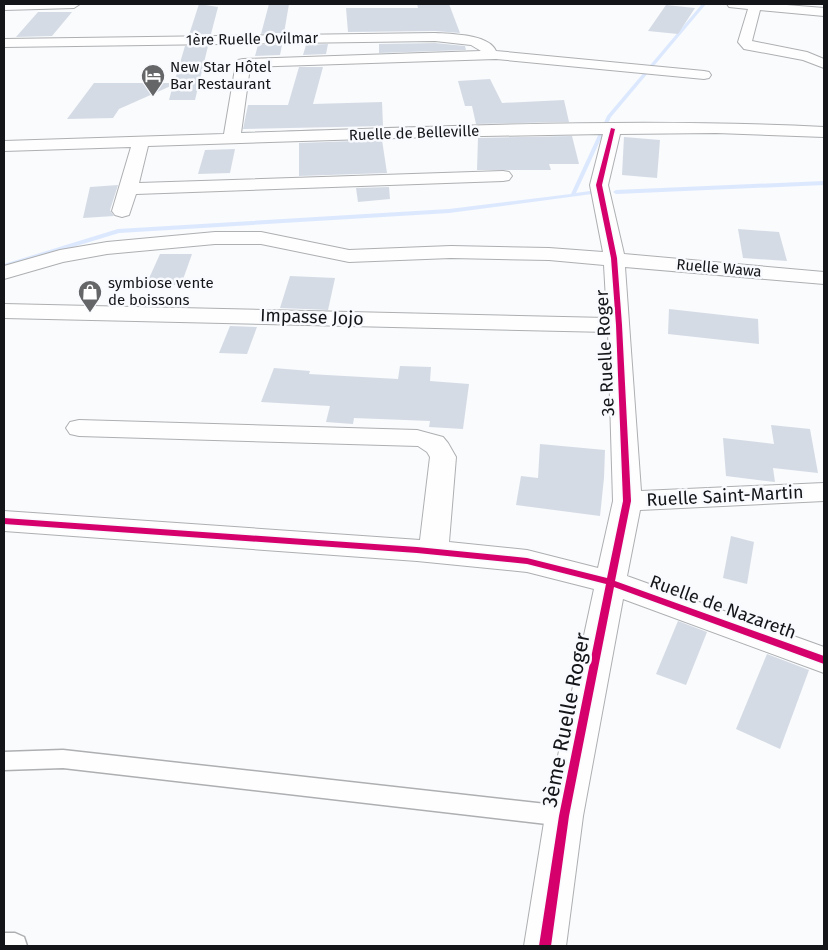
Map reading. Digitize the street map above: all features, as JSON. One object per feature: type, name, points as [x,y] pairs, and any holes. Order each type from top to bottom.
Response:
[{"type":"street","points":[[4,6],[74,4]]},
{"type":"street","points":[[733,4],[824,12]]},
{"type":"street","points":[[756,5],[745,42],[749,46],[806,56],[824,64]]},
{"type":"street","name":"1ère Ruelle Ovilmar","points":[[4,43],[450,37],[475,41],[496,56]]},
{"type":"street","points":[[232,138],[245,39]]},
{"type":"street","points":[[243,63],[496,56],[704,75]]},
{"type":"street","name":"Ruelle de Belleville","points":[[4,146],[232,138],[606,129],[716,128],[824,132]]},
{"type":"street","name":"3e Ruelle Roger","points":[[606,129],[598,185],[614,258],[627,501]]},
{"type":"street","points":[[122,211],[142,142]]},
{"type":"street","points":[[128,189],[503,176]]},
{"type":"street","name":"Ruelle Wawa","points":[[4,273],[60,256],[107,248],[215,238],[261,238],[349,256],[451,252],[549,254],[614,258],[824,278]]},
{"type":"street","name":"Impasse Jojo","points":[[4,311],[619,325]]},
{"type":"street","points":[[79,428],[417,438],[432,441],[440,448],[443,457],[434,552]]},
{"type":"street","name":"Ruelle Saint-Martin","points":[[627,501],[824,492]]},
{"type":"street","name":"3ème Ruelle Roger","points":[[545,946],[564,816],[627,501]]},
{"type":"street","name":"Ruelle de Nazareth","points":[[4,521],[434,552],[527,561],[610,582],[824,660]]},
{"type":"lane","points":[[4,762],[64,760],[564,816]]},
{"type":"lane","points":[[4,945],[15,946]]},
{"type":"building","points":[[199,4],[218,7],[211,34],[189,35]]},
{"type":"building","points":[[269,4],[289,4],[284,33],[261,34]]},
{"type":"building","points":[[417,4],[449,4],[460,33],[435,31],[348,32],[346,8],[418,8]]},
{"type":"building","points":[[666,5],[695,8],[678,34],[648,31]]},
{"type":"building","points":[[38,12],[72,12],[52,36],[16,37]]},
{"type":"building","points":[[435,43],[465,46],[466,50],[379,53],[379,44]]},
{"type":"building","points":[[328,44],[326,54],[303,55],[306,45]]},
{"type":"building","points":[[258,45],[282,45],[280,55],[255,56]]},
{"type":"building","points":[[185,46],[208,46],[195,100],[169,100],[173,85],[119,109],[113,118],[67,119],[94,83],[174,83]]},
{"type":"building","points":[[299,67],[323,67],[313,104],[382,102],[383,126],[243,129],[248,105],[288,105]]},
{"type":"building","points":[[490,79],[502,103],[564,100],[569,122],[476,124],[472,106],[465,106],[458,81]]},
{"type":"building","points":[[572,136],[579,164],[549,164],[551,170],[477,170],[478,138]]},
{"type":"building","points":[[624,137],[660,140],[657,178],[622,175]]},
{"type":"building","points":[[382,140],[387,173],[299,176],[299,143]]},
{"type":"building","points":[[235,149],[230,173],[198,174],[205,150]]},
{"type":"building","points":[[118,185],[110,210],[114,216],[83,218],[90,187]]},
{"type":"building","points":[[389,187],[390,199],[358,202],[356,188]]},
{"type":"building","points":[[738,229],[779,232],[787,261],[743,258]]},
{"type":"building","points":[[160,254],[192,254],[181,285],[146,285]]},
{"type":"building","points":[[290,276],[335,278],[328,310],[280,308]]},
{"type":"building","points":[[669,309],[758,319],[759,344],[668,334]]},
{"type":"building","points":[[230,326],[257,327],[247,354],[219,353]]},
{"type":"building","points":[[400,366],[431,367],[430,381],[469,384],[463,429],[429,427],[430,421],[354,418],[353,424],[326,422],[330,406],[261,402],[274,368],[310,371],[309,374],[398,379]]},
{"type":"building","points":[[771,425],[810,429],[818,473],[773,468],[775,482],[726,476],[723,438],[774,444]]},
{"type":"building","points":[[540,444],[605,450],[600,516],[516,505],[521,476],[538,478]]},
{"type":"building","points":[[731,536],[754,542],[747,584],[723,578]]},
{"type":"building","points":[[678,621],[707,632],[686,685],[656,674]]},
{"type":"building","points":[[767,654],[809,670],[780,749],[736,729]]},
{"type":"waterway","points":[[573,193],[609,117],[704,4]]},
{"type":"waterway","points":[[616,192],[824,183]]},
{"type":"waterway","points":[[4,266],[118,231],[449,211],[590,193]]},
{"type":"cycle path","points":[[545,946],[564,816],[627,501],[614,258],[599,185],[613,129]]},
{"type":"cycle path","points":[[4,521],[417,550],[527,561],[610,582],[824,660]]},
{"type":"place","name":"New Star Hôtel Bar Restaurant","points":[[153,97]]},
{"type":"place","name":"symbiose vente de boissons","points":[[90,313]]}]
